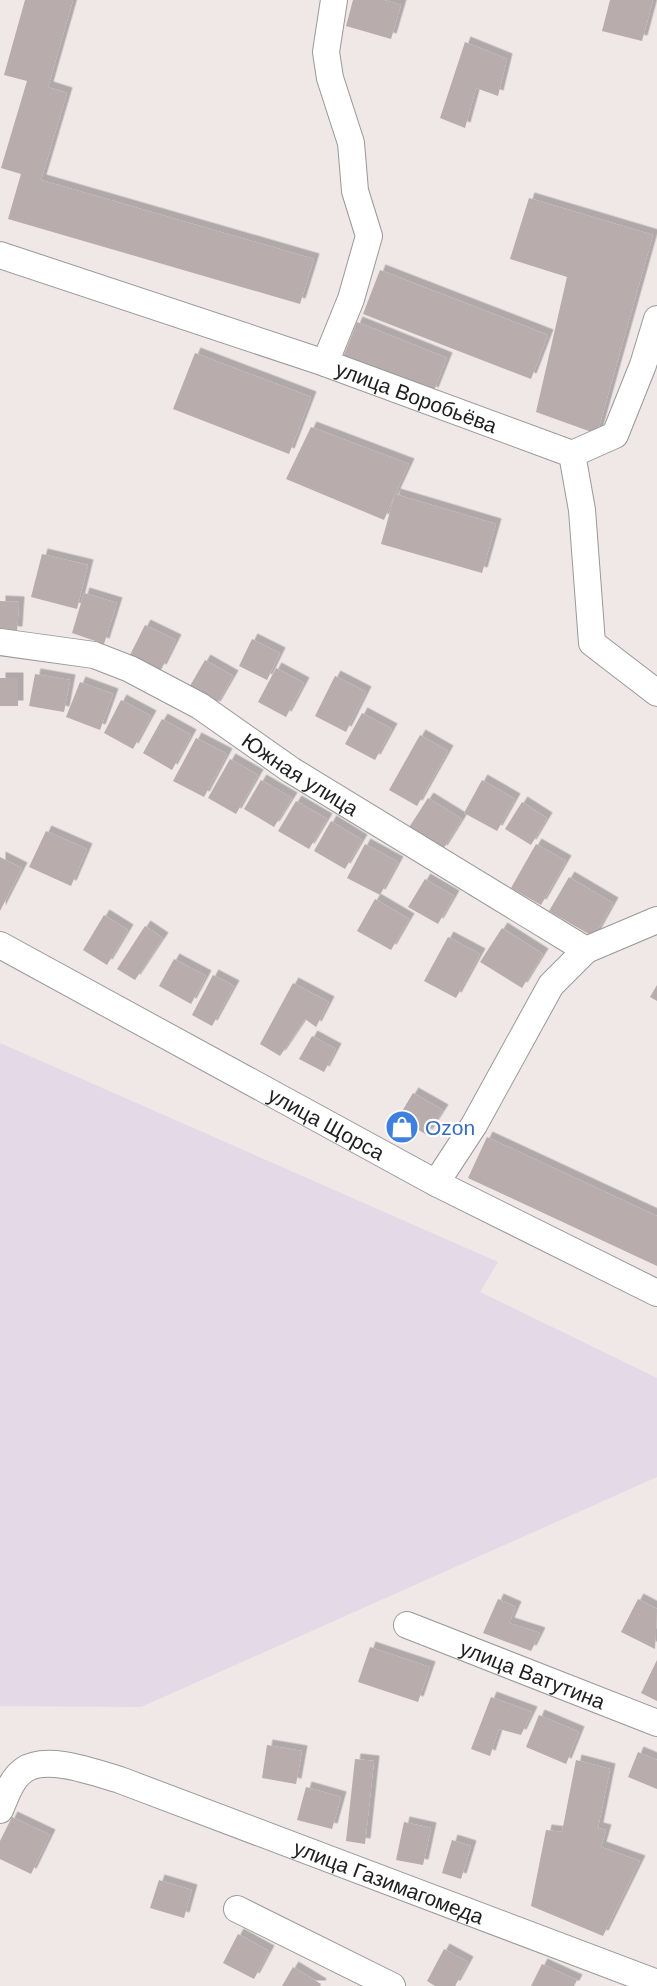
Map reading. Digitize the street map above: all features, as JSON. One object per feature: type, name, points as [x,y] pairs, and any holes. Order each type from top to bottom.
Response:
[{"type":"street","points":[[325,363],[351,299],[369,236],[355,190],[351,143],[328,69],[326,52],[334,0]]},
{"type":"street","name":"улица Воробьёва","points":[[0,255],[325,363],[572,454]]},
{"type":"street","points":[[657,319],[643,365],[615,435],[572,454],[582,510],[592,643],[657,693]]},
{"type":"street","name":"Южная улица","points":[[0,642],[94,655],[130,669],[200,706],[291,770],[586,950]]},
{"type":"street","points":[[436,1183],[474,1125],[551,985],[586,950],[657,920]]},
{"type":"street","name":"улица Щорса","points":[[0,945],[436,1183],[657,1293]]},
{"type":"street","name":"улица Ватутина","points":[[407,1625],[657,1723]]},
{"type":"street","name":"улица Газимагомеда","points":[[0,1810],[11,1785],[22,1771],[31,1767],[60,1765],[120,1780],[657,1983]]},
{"type":"street","points":[[237,1909],[392,1986]]},
{"type":"shaded area","points":[[0,1043],[498,1262],[480,1292],[657,1378],[657,1477],[141,1707],[0,1706]]},
{"type":"building","points":[[25,0],[73,0],[48,87],[67,93],[41,180],[314,259],[300,304],[8,219],[21,174],[1,168],[27,81],[4,75]]},
{"type":"building","points":[[353,0],[384,0],[401,5],[391,39],[346,26]]},
{"type":"building","points":[[610,0],[653,0],[642,41],[602,31]]},
{"type":"building","points":[[465,42],[507,59],[498,96],[476,88],[465,128],[440,118]]},
{"type":"building","points":[[529,198],[653,235],[597,434],[536,412],[567,277],[510,259]]},
{"type":"building","points":[[380,270],[548,335],[531,379],[363,314]]},
{"type":"building","points":[[357,322],[447,358],[433,393],[343,357]]},
{"type":"building","points":[[195,353],[311,397],[289,454],[173,409]]},
{"type":"building","points":[[311,427],[409,464],[384,520],[286,479]]},
{"type":"building","points":[[395,494],[496,524],[482,573],[381,544]]},
{"type":"building","points":[[42,554],[88,565],[77,609],[31,597]]},
{"type":"building","points":[[84,593],[117,603],[104,644],[72,633]]},
{"type":"building","points":[[0,601],[19,602],[17,632],[0,631]]},
{"type":"building","points":[[145,625],[176,640],[161,670],[130,655]]},
{"type":"building","points":[[252,639],[280,653],[267,680],[239,666]]},
{"type":"building","points":[[205,660],[233,676],[215,707],[187,691]]},
{"type":"building","points":[[276,668],[304,683],[286,717],[258,702]]},
{"type":"building","points":[[35,674],[70,680],[64,712],[29,706]]},
{"type":"building","points":[[335,676],[366,692],[346,732],[315,716]]},
{"type":"building","points":[[0,678],[18,678],[18,706],[0,706]]},
{"type":"building","points":[[80,682],[113,694],[100,730],[66,717]]},
{"type":"building","points":[[121,700],[151,716],[133,749],[104,733]]},
{"type":"building","points":[[362,713],[392,729],[375,760],[345,744]]},
{"type":"building","points":[[162,719],[191,735],[172,770],[143,753]]},
{"type":"building","points":[[420,735],[448,751],[417,806],[389,790]]},
{"type":"building","points":[[196,738],[227,754],[204,797],[173,781]]},
{"type":"building","points":[[230,759],[258,775],[236,814],[208,798]]},
{"type":"building","points":[[261,780],[292,798],[274,827],[244,809]]},
{"type":"building","points":[[482,780],[515,799],[497,831],[464,813]]},
{"type":"building","points":[[428,798],[462,819],[442,851],[408,829]]},
{"type":"building","points":[[296,801],[327,819],[309,849],[278,831]]},
{"type":"building","points":[[522,802],[547,818],[531,845],[505,829]]},
{"type":"building","points":[[331,821],[362,840],[345,869],[314,851]]},
{"type":"building","points":[[46,831],[87,849],[71,886],[29,867]]},
{"type":"building","points":[[365,844],[398,862],[380,895],[347,878]]},
{"type":"building","points":[[536,844],[566,861],[541,905],[511,888]]},
{"type":"building","points":[[0,857],[22,868],[0,911]]},
{"type":"building","points":[[569,877],[613,903],[594,937],[549,911]]},
{"type":"building","points":[[425,879],[454,896],[438,924],[408,907]]},
{"type":"building","points":[[375,899],[409,919],[391,950],[357,931]]},
{"type":"building","points":[[104,915],[128,930],[107,965],[83,950]]},
{"type":"building","points":[[145,926],[163,938],[135,980],[117,969]]},
{"type":"building","points":[[502,928],[543,954],[522,988],[480,962]]},
{"type":"building","points":[[448,937],[480,954],[456,998],[424,981]]},
{"type":"building","points":[[174,959],[206,976],[191,1004],[159,986]]},
{"type":"building","points":[[213,975],[234,986],[212,1026],[192,1015]]},
{"type":"building","points":[[293,983],[329,1002],[316,1027],[305,1019],[280,1056],[260,1044]]},
{"type":"building","points":[[657,985],[657,1001],[650,997]]},
{"type":"building","points":[[312,1036],[336,1049],[324,1072],[299,1059]]},
{"type":"building","points":[[413,1093],[443,1110],[427,1135],[398,1118]]},
{"type":"building","points":[[487,1137],[657,1216],[657,1266],[468,1178]]},
{"type":"building","points":[[498,1599],[516,1607],[509,1623],[540,1633],[531,1651],[483,1633]]},
{"type":"building","points":[[638,1599],[657,1609],[655,1649],[621,1632]]},
{"type":"building","points":[[370,1647],[430,1667],[418,1702],[358,1682]]},
{"type":"building","points":[[657,1660],[657,1701],[641,1693]]},
{"type":"building","points":[[491,1697],[532,1712],[521,1735],[499,1729],[490,1756],[471,1749]]},
{"type":"building","points":[[539,1715],[579,1732],[566,1764],[526,1747]]},
{"type":"building","points":[[267,1745],[302,1751],[296,1784],[262,1778]]},
{"type":"building","points":[[638,1752],[657,1760],[657,1789],[628,1777]]},
{"type":"building","points":[[355,1759],[374,1761],[365,1844],[346,1841]]},
{"type":"building","points":[[576,1760],[610,1769],[598,1828],[606,1830],[601,1847],[640,1861],[603,1936],[531,1906],[546,1830],[562,1832]]},
{"type":"building","points":[[306,1787],[341,1797],[332,1829],[297,1820]]},
{"type":"building","points":[[12,1817],[50,1835],[31,1874],[0,1859],[0,1841]]},
{"type":"building","points":[[404,1822],[431,1828],[423,1865],[396,1860]]},
{"type":"building","points":[[452,1840],[471,1846],[461,1879],[442,1873]]},
{"type":"building","points":[[159,1880],[192,1890],[184,1918],[150,1908]]},
{"type":"building","points":[[238,1934],[269,1951],[254,1979],[223,1963]]},
{"type":"building","points":[[444,1949],[468,1962],[455,1986],[435,1986],[427,1981]]},
{"type":"building","points":[[542,1964],[577,1980],[574,1986],[531,1986]]},
{"type":"building","points":[[293,1967],[321,1984],[320,1986],[282,1986]]},
{"type":"place","name":"Ozon","points":[[402,1127]]}]
